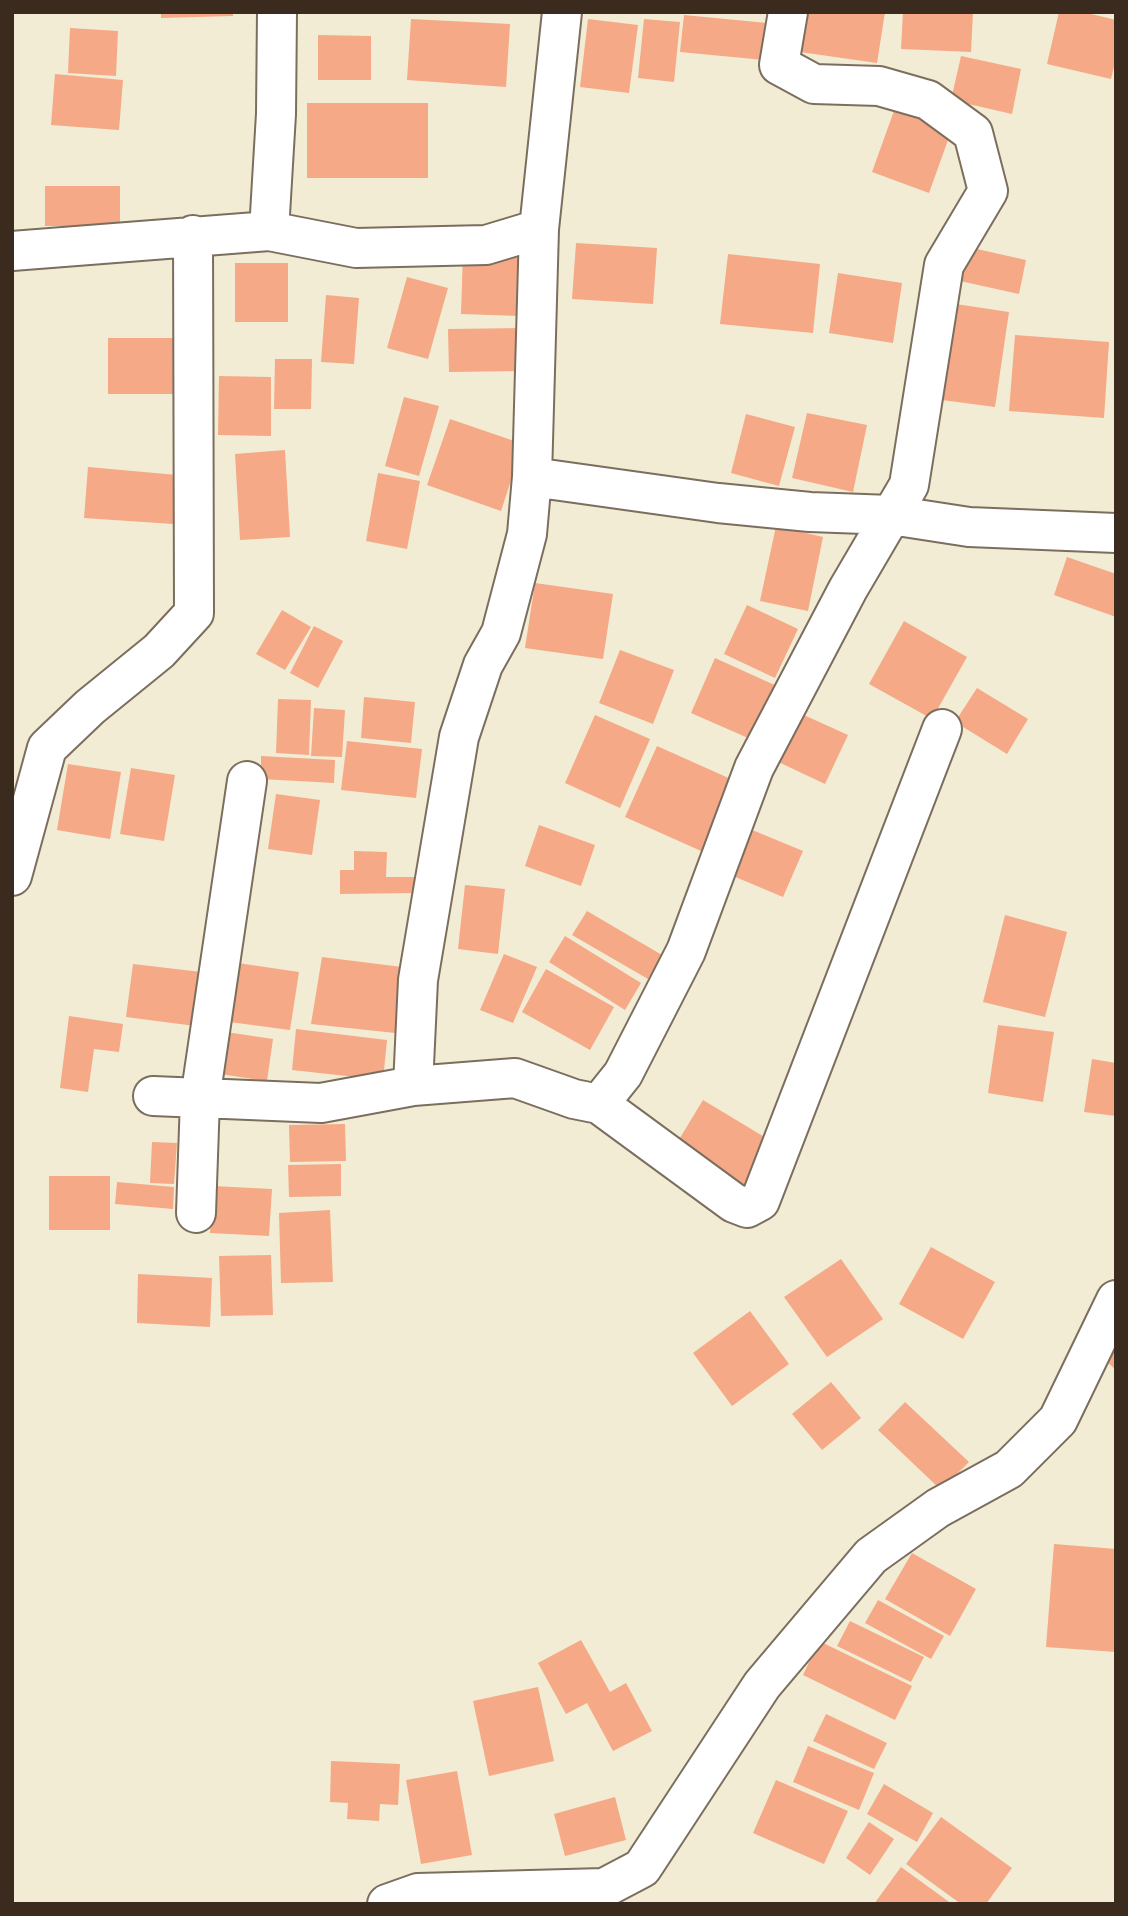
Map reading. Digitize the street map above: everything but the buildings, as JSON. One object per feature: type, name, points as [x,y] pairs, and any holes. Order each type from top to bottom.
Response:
[{"type":"street","points":[[269,231],[276,114],[277,12]]},
{"type":"street","points":[[413,1086],[418,980],[458,737],[483,665],[501,633],[527,534],[532,477],[539,229],[562,12]]},
{"type":"street","points":[[598,1104],[623,1074],[686,951],[754,768],[848,589],[909,485],[944,265],[988,191],[973,133],[928,100],[878,86],[814,84],[779,65],[788,12]]},
{"type":"street","points":[[12,251],[269,231],[356,248],[486,245],[539,229]]},
{"type":"street","points":[[12,876],[47,748],[90,707],[159,650],[194,612],[193,235]]},
{"type":"street","points":[[532,477],[718,503],[810,512],[891,515],[969,527],[1116,533]]},
{"type":"street","points":[[153,1096],[321,1103],[413,1086],[515,1077],[574,1099],[598,1104],[734,1203],[747,1208],[760,1201],[942,729]]},
{"type":"street","points":[[196,1213],[200,1099],[247,781]]},
{"type":"street","points":[[387,1904],[418,1893],[604,1888],[642,1868],[762,1685],[871,1556],[938,1508],[1009,1469],[1058,1420],[1116,1300]]}]
